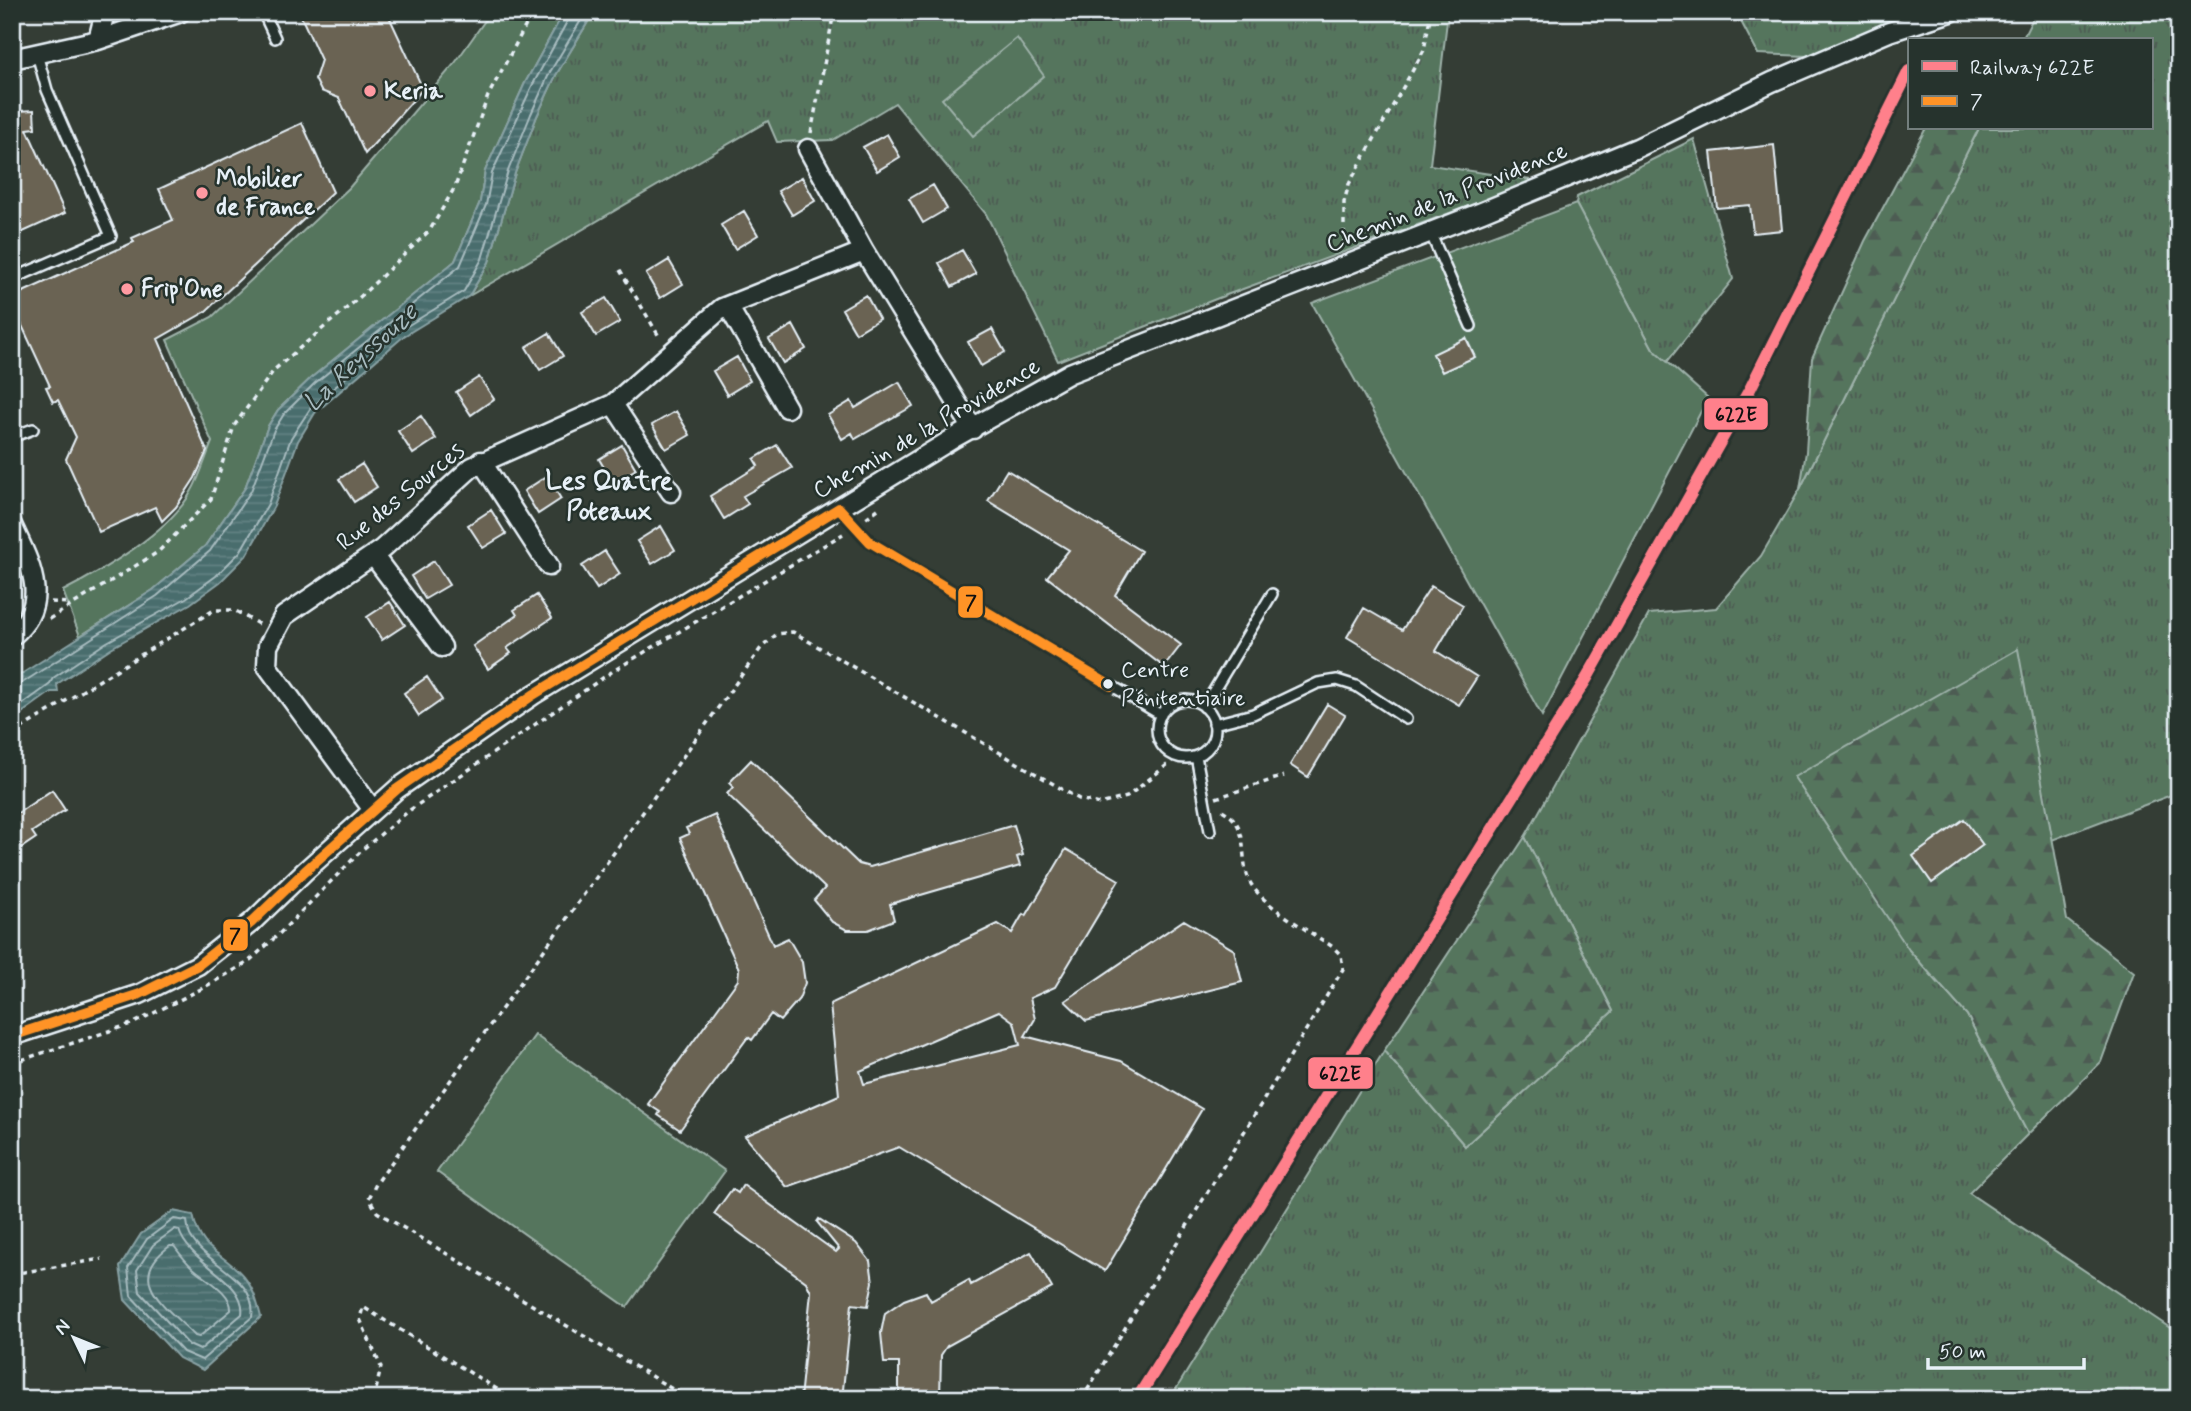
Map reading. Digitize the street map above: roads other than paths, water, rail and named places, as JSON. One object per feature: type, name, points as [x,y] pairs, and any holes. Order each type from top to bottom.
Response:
[{"type":"street","points":[[98,40],[105,12]]},
{"type":"street","points":[[12,59],[98,40],[181,12]]},
{"type":"street","name":"Chemin de la Providence","points":[[12,1035],[140,994],[198,965],[252,922],[397,789],[533,695],[839,508],[1070,373],[1637,148],[1772,82],[1889,32],[1951,12]]},
{"type":"street","points":[[808,149],[864,251],[973,429]]},
{"type":"street","name":"Rue des Sources","points":[[373,810],[267,666],[268,646],[284,616],[373,555],[481,461],[613,404],[722,308],[864,251]]},
{"type":"street","points":[[729,306],[787,408]]},
{"type":"street","points":[[613,404],[671,492]]},
{"type":"street","points":[[481,461],[549,566]]},
{"type":"street","points":[[12,525],[36,580],[30,613],[20,630],[12,636]]},
{"type":"street","points":[[373,555],[442,647]]},
{"type":"lane","points":[[263,12],[275,38]]},
{"type":"lane","points":[[12,279],[111,236],[47,90],[37,54]]},
{"type":"lane","points":[[1430,232],[1471,326]]},
{"type":"lane","points":[[12,437],[33,429]]},
{"type":"lane","points":[[839,508],[870,542],[1161,715]]},
{"type":"lane","points":[[1204,707],[1272,594]]},
{"type":"lane","points":[[1214,724],[1253,715],[1318,683],[1337,681],[1356,686],[1406,719]]},
{"type":"lane","points":[[1176,702],[1195,702],[1204,707],[1214,724],[1211,743],[1196,756],[1177,757],[1163,748],[1157,732],[1161,715],[1176,702]]},
{"type":"lane","points":[[1196,756],[1210,831]]},
{"type":"water","name":"La Reyssouze","points":[[564,12],[594,12],[556,75],[537,116],[515,173],[489,262],[469,296],[404,336],[315,413],[298,441],[274,506],[246,556],[220,582],[190,604],[111,648],[57,684],[58,692],[51,692],[12,720],[12,680],[153,590],[205,546],[245,488],[268,426],[278,410],[311,378],[455,261],[480,202],[485,171],[525,83]]},
{"type":"water","points":[[173,1211],[193,1215],[207,1245],[236,1268],[247,1282],[255,1296],[261,1317],[203,1370],[179,1358],[125,1300],[120,1267],[141,1234]]},
{"type":"rail line","name":"622E","points":[[1137,1399],[1587,678],[1750,389],[1908,73]]},
{"type":"place","name":"Keria","points":[[370,91]]},
{"type":"place","name":"Mobilier de France","points":[[202,193]]},
{"type":"place","name":"Frip'One","points":[[127,289]]},
{"type":"place","name":"Centre Pénitentiaire","points":[[1108,684]]},
{"type":"district","name":"Les Quatre Poteaux","points":[[609,497]]}]
